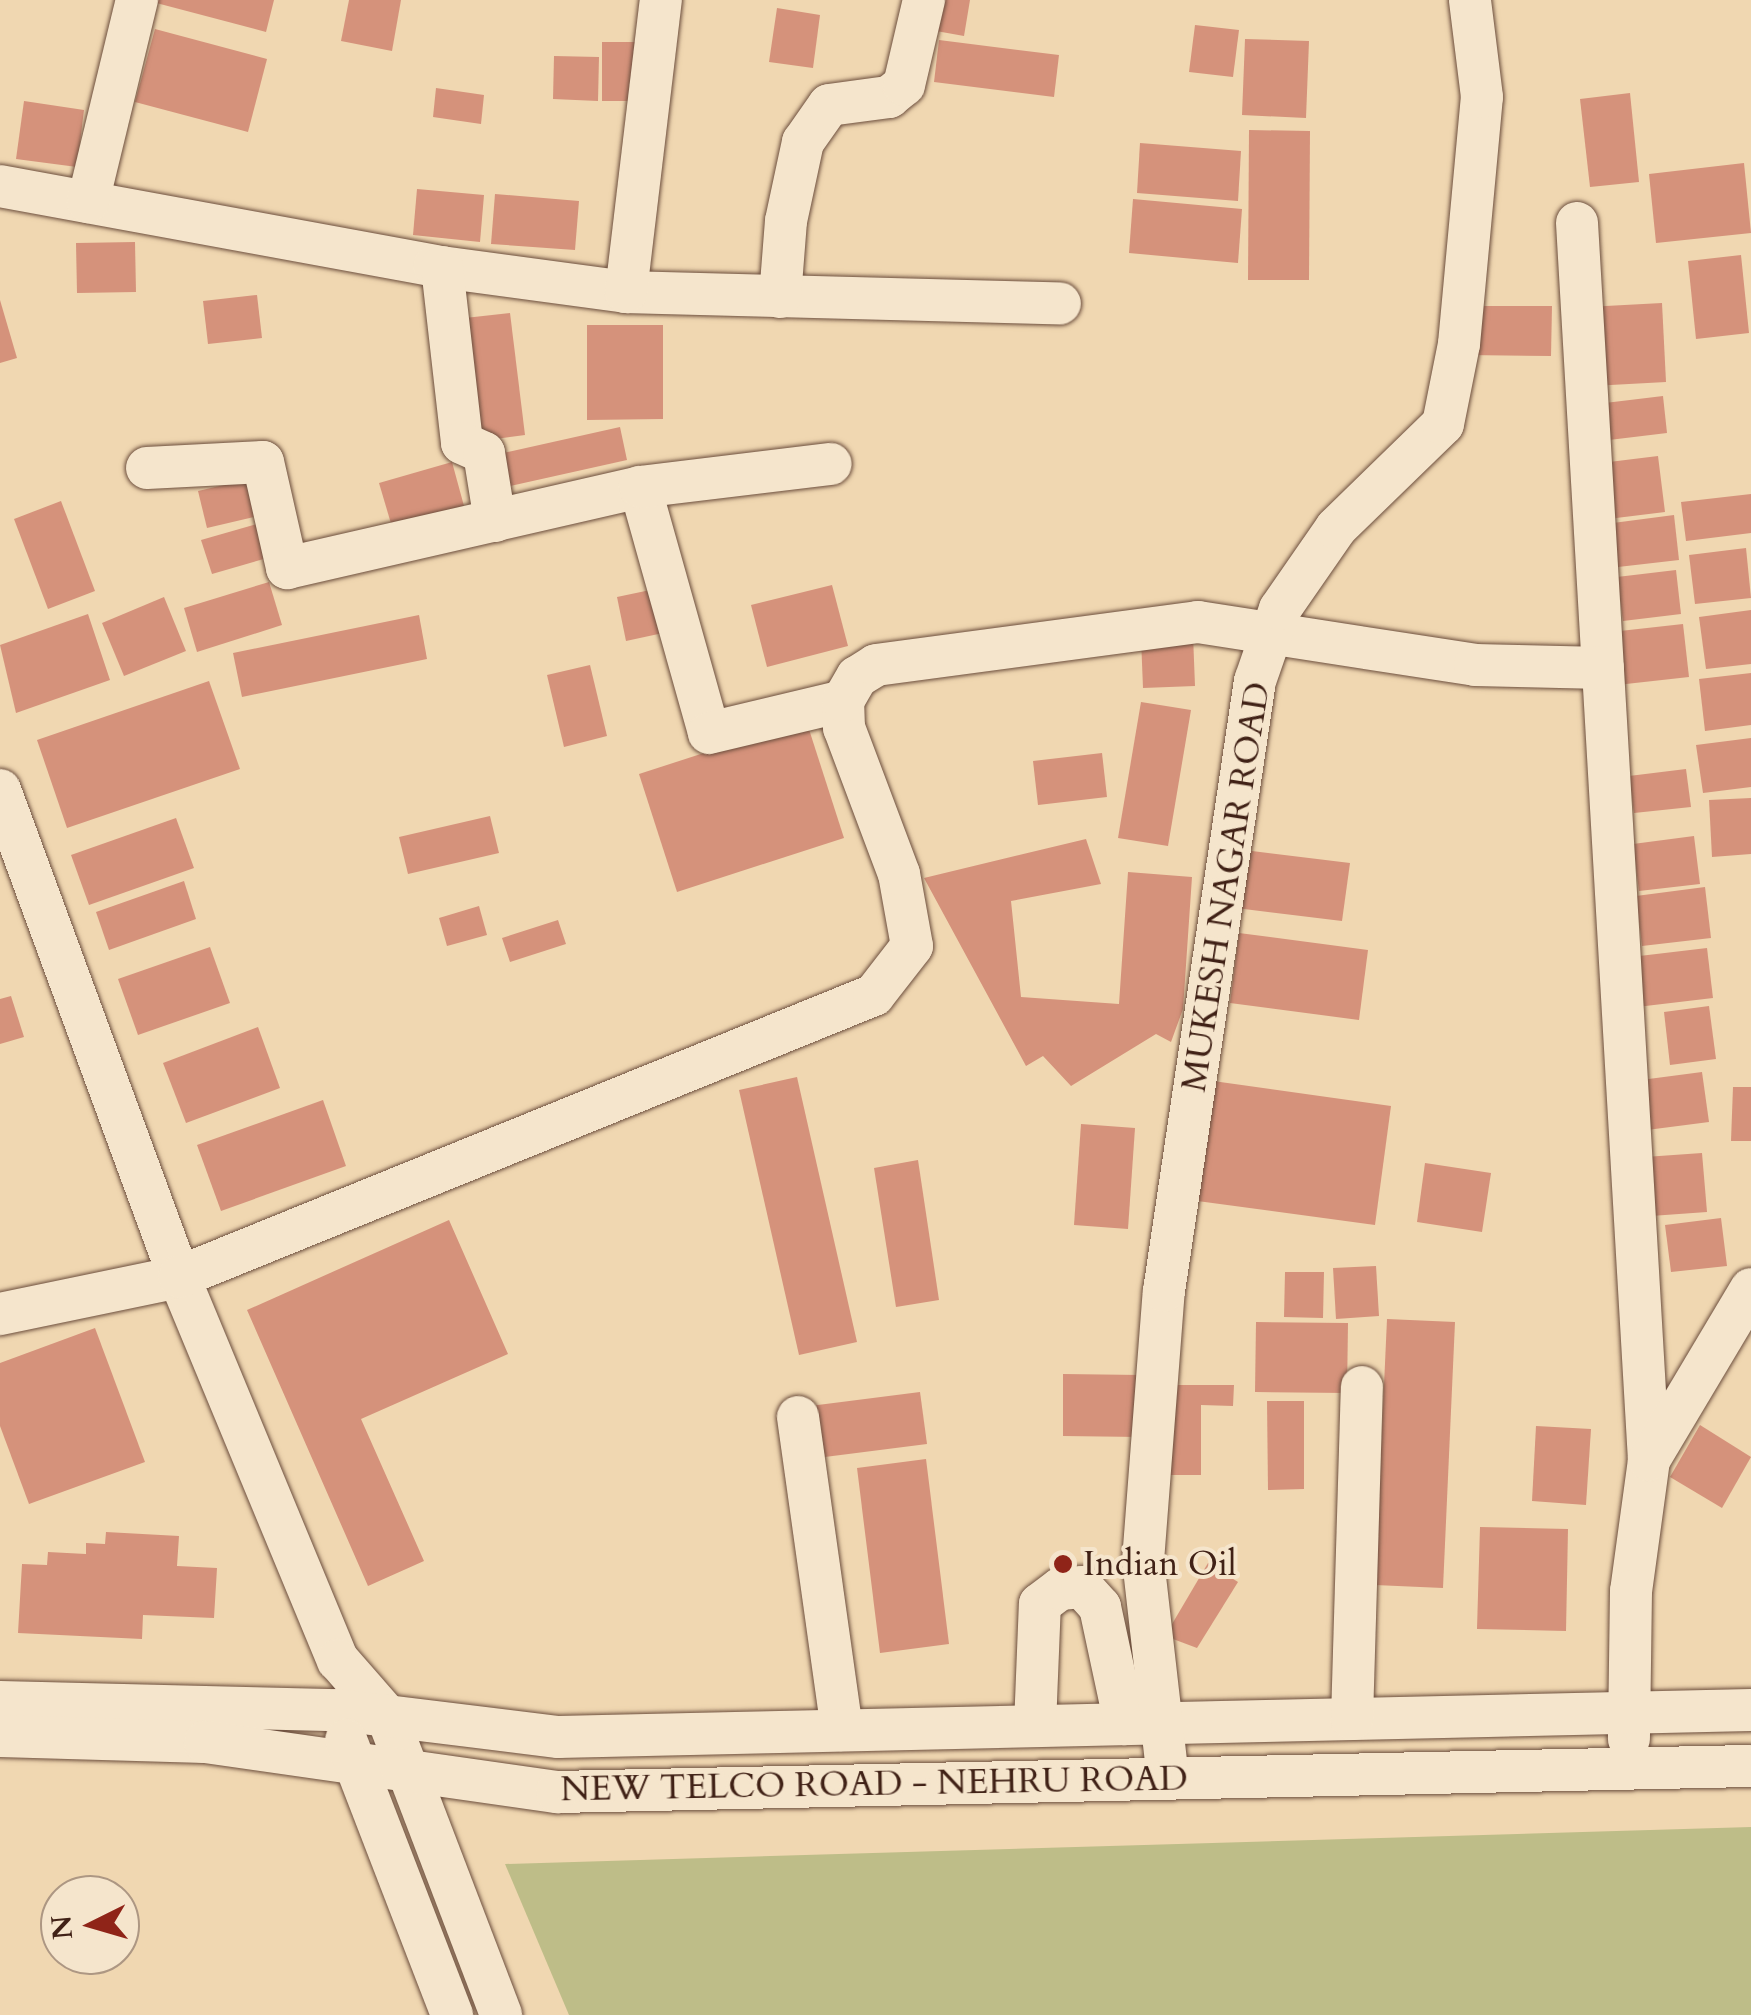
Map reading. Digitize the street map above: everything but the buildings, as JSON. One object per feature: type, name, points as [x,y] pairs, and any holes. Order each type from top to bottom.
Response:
[{"type":"street","points":[[88,202],[137,0]]},
{"type":"street","points":[[626,292],[661,0]]},
{"type":"street","points":[[780,297],[786,221],[803,142],[829,105],[889,98],[904,85],[924,0]]},
{"type":"street","name":"MUKESH NAGAR ROAD","points":[[1168,1779],[1145,1724],[1143,1561],[1164,1291],[1255,681],[1280,609],[1336,528],[1443,424],[1460,344],[1482,97],[1470,0]]},
{"type":"street","points":[[0,186],[442,267],[626,292],[1060,304]]},
{"type":"street","points":[[1577,223],[1649,1460],[1631,1591],[1629,1768]]},
{"type":"street","points":[[442,267],[462,443],[484,453],[495,521]]},
{"type":"street","points":[[147,468],[263,462],[287,568],[640,488],[831,464]]},
{"type":"street","points":[[640,488],[709,734],[842,700]]},
{"type":"street","points":[[0,1314],[179,1277],[874,995],[912,946],[899,874],[844,728],[842,700],[856,677],[900,658],[1198,622],[1274,630],[1474,665],[1603,668]]},
{"type":"street","points":[[0,790],[179,1277],[338,1660],[387,1716],[501,2015]]},
{"type":"street","points":[[1649,1460],[1751,1289]]},
{"type":"street","points":[[1352,1718],[1362,1387]]},
{"type":"street","points":[[798,1417],[842,1730]]},
{"type":"street","points":[[1036,1726],[1040,1604],[1060,1589],[1082,1587],[1100,1608],[1145,1724]]},
{"type":"street","points":[[338,1660],[338,1710],[351,1760],[452,2015]]},
{"type":"street","name":"NEW TELCO ROAD - NEHRU ROAD","points":[[0,1702],[338,1710],[558,1737],[1751,1710]]},
{"type":"street","name":"NEW TELCO ROAD - NEHRU ROAD","points":[[0,1736],[205,1742],[351,1760],[408,1774],[557,1792],[1751,1766]]},
{"type":"shaded area","points":[[1751,1827],[1751,2015],[569,2015],[505,1864]]},
{"type":"place","name":"Indian Oil","points":[[1063,1564]]}]
